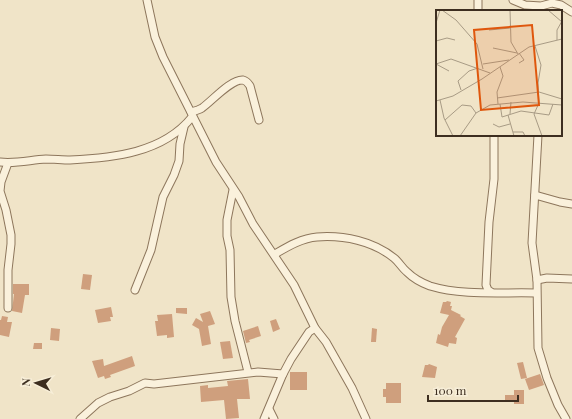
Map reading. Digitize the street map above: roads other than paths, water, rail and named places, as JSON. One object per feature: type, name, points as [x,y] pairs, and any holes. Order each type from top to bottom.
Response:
[{"type":"street","points":[[147,0],[155,38],[178,88],[216,162],[253,224],[275,254],[294,284],[315,328],[326,342],[352,388],[366,419]]},
{"type":"street","points":[[513,0],[525,5],[540,6],[553,1],[572,12]]},
{"type":"street","points":[[135,290],[151,250],[163,197],[179,161],[180,144],[184,127],[192,114],[201,109],[223,89],[243,80],[250,86],[259,120]]},
{"type":"street","points":[[0,162],[8,163],[47,159],[69,160],[124,155],[145,149],[165,140],[184,127]]},
{"type":"street","points":[[491,292],[488,290],[486,285],[489,222],[494,179],[494,136]]},
{"type":"street","points":[[538,136],[532,243],[537,280],[537,339],[540,359],[558,405],[566,419]]},
{"type":"street","points":[[8,163],[1,182],[0,191],[6,210],[11,240],[8,270],[8,308]]},
{"type":"street","points":[[233,190],[227,220],[231,297],[235,321],[248,372]]},
{"type":"street","points":[[535,195],[572,204]]},
{"type":"street","points":[[275,254],[297,242],[316,237],[342,238],[378,247],[395,259],[406,271],[420,282],[448,291],[536,293]]},
{"type":"street","points":[[537,280],[547,278],[572,280]]},
{"type":"street","points":[[264,419],[283,374],[309,332],[315,328]]},
{"type":"street","points":[[80,419],[98,403],[145,383],[154,384],[248,372],[267,371],[283,374]]},
{"type":"street","points":[[269,409],[274,419]]}]
